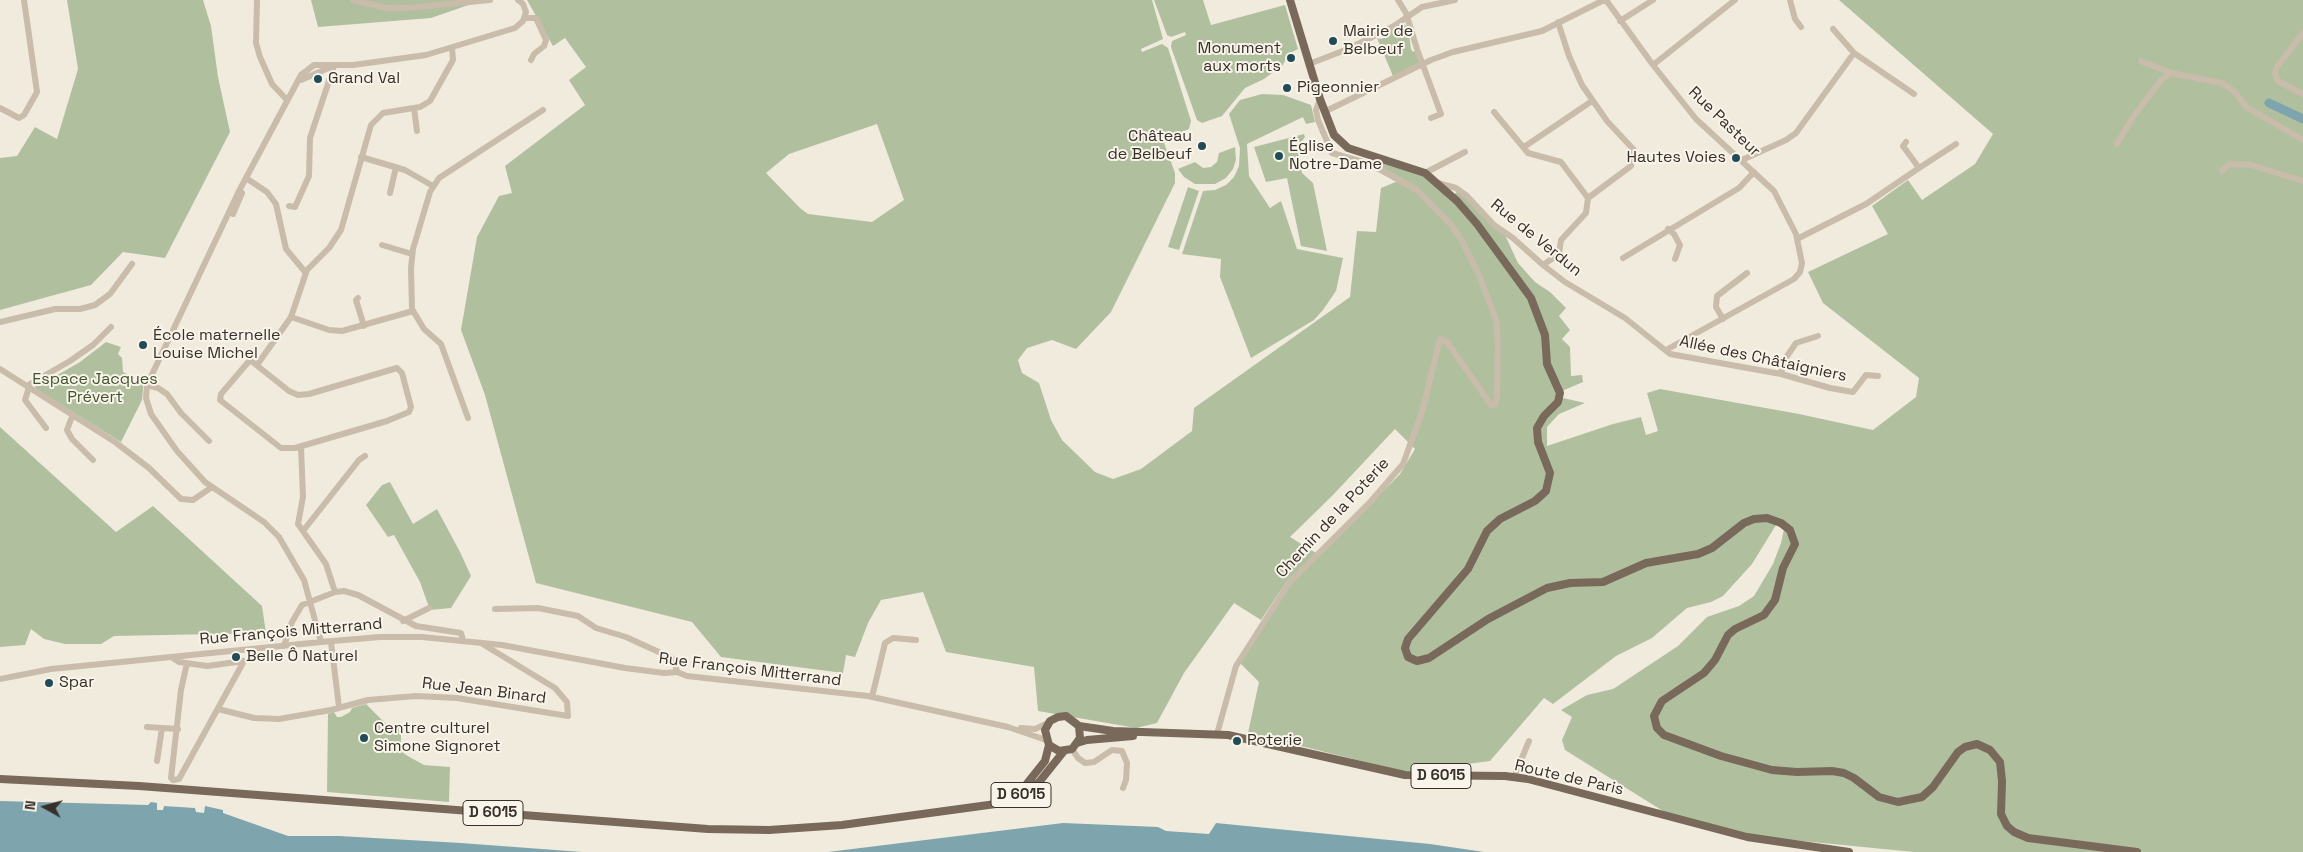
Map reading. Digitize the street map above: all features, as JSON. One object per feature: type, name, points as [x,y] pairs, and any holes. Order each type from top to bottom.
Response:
[{"type":"main road","points":[[1290,0],[1324,112],[1334,135],[1348,148],[1426,173],[1477,224],[1531,298],[1545,335],[1547,364],[1560,393],[1558,402],[1544,416],[1537,428],[1538,442],[1550,474],[1549,486],[1535,501],[1500,519],[1487,531],[1468,569],[1408,638],[1406,653],[1411,659],[1422,661],[1429,658],[1488,620],[1547,588],[1570,583],[1602,582],[1646,563],[1698,554],[1712,548],[1744,523],[1754,519],[1767,518],[1781,523],[1790,530],[1794,544],[1783,568],[1775,600],[1764,615],[1736,629],[1728,636],[1715,660],[1704,674],[1662,701],[1654,716],[1657,728],[1664,735],[1722,756],[1772,770],[1797,772],[1832,770],[1844,773],[1854,778],[1879,797],[1898,802],[1922,798],[1933,787],[1958,752],[1977,744],[1990,750],[2000,762],[2002,781],[2001,814],[2007,826],[2014,832],[2028,838],[2137,852]]},
{"type":"main road","points":[[1066,716],[1079,726],[1080,734],[1071,748],[1056,750],[1047,743],[1045,730],[1048,723],[1055,718],[1066,716]]},
{"type":"main road","name":"D 6015","points":[[1079,726],[1113,732],[1163,734]]},
{"type":"main road","name":"Route de Paris","points":[[1163,734],[1217,734],[1277,745],[1397,774],[1514,777],[1747,837],[1848,852]]},
{"type":"main road","name":"D 6015","points":[[0,779],[111,784],[737,830],[834,826],[985,807],[1003,803],[1025,793],[1040,781],[1071,748],[1087,740],[1163,734]]},
{"type":"main road","name":"D 6015","points":[[985,807],[1013,794],[1025,786],[1045,761],[1047,743]]},
{"type":"street","points":[[0,108],[19,118],[24,115],[37,92],[24,0]]},
{"type":"street","points":[[256,0],[256,42],[260,57],[272,84],[287,100]]},
{"type":"street","points":[[353,0],[377,6],[406,8],[490,0]]},
{"type":"street","points":[[518,0],[525,9],[525,18]]},
{"type":"street","points":[[1398,0],[1407,16],[1422,64],[1441,114],[1431,118]]},
{"type":"street","points":[[1309,64],[1348,49],[1394,26],[1428,4],[1455,0]]},
{"type":"street","points":[[1324,112],[1422,64],[1453,52],[1542,31],[1605,0]]},
{"type":"street","name":"Rue Pasteur","points":[[1605,0],[1696,119],[1742,160],[1775,193],[1797,238],[1802,263],[1800,272],[1794,279],[1723,319]]},
{"type":"street","points":[[1620,20],[1652,0]]},
{"type":"street","points":[[1653,65],[1735,0]]},
{"type":"street","points":[[1790,0],[1795,19],[1801,27]]},
{"type":"street","points":[[320,642],[311,602],[300,572],[275,532],[264,522],[212,487],[177,451],[156,422],[148,404],[147,385],[246,178],[301,75],[314,65],[334,66],[426,55],[515,28],[525,18],[536,18],[546,40],[544,46],[534,54],[531,60]]},
{"type":"street","points":[[1558,22],[1575,71],[1592,101],[1607,121],[1631,145],[1634,153],[1631,166],[1588,198]]},
{"type":"street","points":[[1833,29],[1854,53],[1914,94]]},
{"type":"street","points":[[2303,33],[2277,66],[2275,74],[2278,81],[2303,94]]},
{"type":"street","points":[[257,365],[291,317],[306,273],[329,248],[340,230],[369,129],[376,118],[386,112],[427,104],[433,97],[453,60],[452,48]]},
{"type":"street","points":[[1742,160],[1786,140],[1796,133],[1854,53]]},
{"type":"street","points":[[2141,61],[2171,72],[2222,83],[2235,92],[2246,107],[2303,140]]},
{"type":"street","points":[[297,82],[307,76],[334,66]]},
{"type":"street","points":[[289,206],[295,207],[309,176],[310,138],[334,66]]},
{"type":"street","points":[[2117,144],[2133,117],[2161,80],[2171,72]]},
{"type":"street","name":"Chemin de la Poterie","points":[[1217,734],[1236,666],[1289,583],[1371,501],[1403,464],[1422,412],[1440,339],[1446,342],[1491,405],[1495,404],[1497,397],[1498,343],[1496,320],[1479,275],[1462,241],[1452,226],[1417,190],[1370,164],[1332,153],[1318,120],[1316,110],[1320,99]]},
{"type":"street","points":[[1524,147],[1592,101]]},
{"type":"street","points":[[414,108],[417,131]]},
{"type":"street","points":[[468,418],[441,344],[424,329],[413,311],[410,290],[412,254],[432,186],[442,175],[543,110]]},
{"type":"street","points":[[1494,112],[1528,152],[1559,160],[1588,198],[1586,213],[1561,240],[1559,254],[1543,265]]},
{"type":"street","points":[[1906,142],[1903,146],[1919,168]]},
{"type":"street","points":[[1797,238],[1866,204],[1956,144]]},
{"type":"street","points":[[1426,173],[1465,152]]},
{"type":"street","points":[[361,156],[396,167],[432,186]]},
{"type":"street","points":[[2222,171],[2229,164],[2251,165],[2303,180]]},
{"type":"street","points":[[390,193],[396,167]]},
{"type":"street","points":[[1623,258],[1668,229],[1739,188],[1754,172]]},
{"type":"street","points":[[246,178],[268,192],[276,204],[280,216],[284,243],[290,255],[306,273]]},
{"type":"street","name":"Rue de Verdun","points":[[1438,183],[1456,188],[1467,196],[1494,225],[1513,238],[1543,265],[1565,282],[1625,318],[1652,341],[1666,350]]},
{"type":"street","points":[[1668,229],[1674,234],[1680,245],[1675,258]]},
{"type":"street","points":[[382,245],[412,254]]},
{"type":"street","points":[[0,322],[55,309],[80,309],[95,304],[110,294],[132,264]]},
{"type":"street","points":[[1666,350],[1723,319],[1716,306],[1717,296],[1747,273]]},
{"type":"street","points":[[358,298],[356,300],[364,326]]},
{"type":"street","points":[[291,317],[329,330],[342,331],[413,311]]},
{"type":"street","points":[[46,428],[25,400],[32,381],[70,361],[93,345],[110,327]]},
{"type":"street","points":[[1781,374],[1783,362],[1796,343],[1818,336]]},
{"type":"street","name":"Allée des Châtaigniers","points":[[1666,350],[1674,356],[1781,374],[1830,388],[1853,392],[1866,375],[1878,376]]},
{"type":"street","points":[[250,360],[257,365],[289,391],[298,395],[309,394],[392,368],[400,370],[412,404],[409,412],[302,447],[286,449],[278,446],[221,402],[221,394],[250,360]]},
{"type":"street","points":[[0,369],[73,414],[135,458],[184,501],[193,500],[212,487]]},
{"type":"street","points":[[147,385],[167,394],[181,413],[209,441]]},
{"type":"street","points":[[73,414],[67,430],[72,439],[93,460]]},
{"type":"street","points":[[302,447],[303,497],[298,524],[326,564],[335,592]]},
{"type":"street","points":[[303,531],[359,460],[365,456]]},
{"type":"street","points":[[284,646],[300,607],[335,592],[353,592],[403,621],[423,628],[459,632],[463,640]]},
{"type":"street","points":[[403,621],[429,608]]},
{"type":"street","points":[[495,610],[538,608],[578,616],[596,628],[637,642],[674,659],[677,672]]},
{"type":"street","name":"Rue François Mitterrand","points":[[0,679],[41,670],[320,642],[390,637],[463,640],[625,668],[668,673],[677,672],[687,676],[872,697],[1008,727]]},
{"type":"street","points":[[872,697],[885,643],[893,638],[916,640]]},
{"type":"street","points":[[331,642],[339,708]]},
{"type":"street","name":"Rue Jean Binard","points":[[218,709],[265,720],[339,708],[384,697],[430,696],[485,702],[568,716],[567,702],[555,688],[480,642]]},
{"type":"street","points":[[171,657],[187,663],[207,666],[244,661],[179,779],[173,780],[171,778],[181,690],[187,663]]},
{"type":"street","points":[[1008,727],[1035,729],[1048,723]]},
{"type":"street","points":[[148,727],[178,729]]},
{"type":"street","points":[[1008,727],[1047,743]]},
{"type":"street","points":[[157,761],[162,728]]},
{"type":"street","points":[[1514,777],[1529,741]]},
{"type":"street","points":[[1071,748],[1078,758],[1085,763],[1094,762],[1112,750],[1122,751],[1127,763],[1126,780],[1123,788]]},
{"type":"green space","points":[[67,0],[203,0],[211,26],[218,77],[230,132],[165,258],[123,252],[91,285],[0,310],[0,158],[17,156],[35,127],[57,139],[78,69]]},
{"type":"green space","points":[[311,0],[483,0],[431,18],[318,27]]},
{"type":"green space","points":[[527,0],[1152,0],[1163,39],[1141,49],[1142,52],[1162,44],[1168,48],[1191,121],[1189,129],[1163,140],[1175,173],[1175,183],[1111,312],[1076,349],[1052,340],[1027,348],[1018,360],[1022,373],[1039,383],[1051,420],[1062,440],[1095,472],[1113,479],[1141,469],[1192,431],[1194,408],[1350,297],[1357,231],[1376,232],[1381,188],[1403,179],[1377,165],[1378,161],[1424,176],[1450,198],[1457,192],[1465,197],[1505,235],[1518,263],[1535,282],[1550,292],[1566,308],[1559,316],[1570,330],[1562,339],[1570,347],[1571,376],[1582,375],[1583,382],[1562,391],[1563,398],[1585,403],[1559,414],[1547,427],[1547,446],[1613,424],[1641,417],[1646,435],[1658,431],[1647,393],[1660,389],[1799,414],[1873,430],[1916,397],[1919,378],[1823,303],[1808,272],[1888,234],[1872,206],[1908,180],[1922,200],[1975,164],[1993,134],[1839,0],[2303,0],[2303,852],[1914,852],[1751,836],[1671,816],[1565,750],[1562,740],[1572,717],[1561,710],[1587,695],[1613,689],[1678,646],[1707,617],[1739,606],[1754,596],[1773,564],[1781,543],[1784,529],[1776,525],[1752,564],[1723,596],[1711,602],[1687,608],[1652,638],[1616,656],[1553,704],[1544,698],[1490,761],[1406,772],[1248,733],[1259,682],[1240,663],[1291,584],[1400,474],[1415,449],[1395,429],[1332,496],[1290,537],[1316,553],[1287,581],[1261,620],[1234,603],[1184,673],[1157,723],[1136,728],[1038,711],[1034,667],[946,652],[923,592],[881,600],[868,623],[855,657],[846,655],[843,673],[721,657],[692,622],[536,583],[485,395],[461,330],[477,237],[499,196],[512,193],[505,166],[585,105],[569,80],[586,67],[565,38],[553,46]],"holes":[[[877,124],[904,200],[872,222],[808,214],[766,173],[789,154]]]},
{"type":"green space","points":[[1154,0],[1203,0],[1211,25],[1285,5],[1298,49],[1288,54],[1283,65],[1264,79],[1245,88],[1222,116],[1202,123],[1197,120],[1171,47],[1172,41],[1186,35],[1185,32],[1171,37],[1167,35]]},
{"type":"green space","points":[[1403,23],[1408,27],[1411,49],[1413,52],[1415,51],[1420,63],[1393,76],[1377,38],[1381,39],[1390,35],[1388,32],[1393,29],[1394,33],[1400,30],[1399,25]]},
{"type":"green space","points":[[1262,94],[1283,95],[1311,105],[1315,122],[1306,124],[1303,117],[1247,144],[1249,176],[1270,208],[1281,201],[1297,249],[1343,258],[1336,291],[1314,320],[1251,358],[1220,277],[1221,259],[1182,254],[1203,191],[1215,190],[1226,185],[1234,177],[1239,166],[1240,148],[1229,114],[1240,100]]},
{"type":"green space","points":[[1304,134],[1305,137],[1298,146],[1302,173],[1313,183],[1327,251],[1301,246],[1287,178],[1266,182],[1254,147]]},
{"type":"green space","points":[[1235,147],[1236,160],[1233,169],[1226,178],[1215,184],[1195,184],[1184,177],[1178,169],[1195,162],[1203,168],[1211,167],[1217,162],[1219,153]]},
{"type":"green space","points":[[1188,187],[1199,191],[1179,250],[1168,247]]},
{"type":"green space","name":"Espace Jacques Prévert","points":[[106,342],[121,347],[118,354],[122,358],[123,372],[127,374],[125,380],[134,384],[140,375],[144,377],[142,400],[121,442],[36,389],[34,384],[45,377],[47,381],[80,362]]},
{"type":"green space","points":[[0,427],[116,532],[153,506],[262,606],[266,633],[114,636],[101,644],[65,644],[44,639],[31,629],[25,645],[0,647]]},
{"type":"green space","points":[[390,482],[413,524],[437,509],[460,552],[471,576],[451,608],[430,610],[420,582],[394,535],[388,537],[366,505],[382,485]]},
{"type":"green space","points":[[366,704],[388,726],[401,726],[401,751],[406,755],[424,765],[450,767],[449,802],[327,792],[328,714],[334,712],[337,717],[341,717],[350,712],[352,708]]},
{"type":"water","points":[[0,801],[148,805],[151,802],[157,803],[157,810],[163,810],[164,806],[195,808],[196,812],[204,813],[205,806],[223,810],[223,813],[288,836],[339,836],[582,852],[0,852]]},
{"type":"water","points":[[1063,823],[1158,827],[1166,831],[1209,834],[1216,823],[1430,844],[1484,852],[828,852]]},
{"type":"waterway","points":[[2269,103],[2303,119]]},
{"type":"place","name":"Mairie de Belbeuf","points":[[1333,41]]},
{"type":"place","name":"Monument aux morts","points":[[1291,58]]},
{"type":"place","name":"Grand Val","points":[[318,79]]},
{"type":"place","name":"Pigeonnier","points":[[1287,88]]},
{"type":"place","name":"Château de Belbeuf","points":[[1202,146]]},
{"type":"place","name":"Église Notre-Dame","points":[[1279,156]]},
{"type":"place","name":"Hautes Voies","points":[[1736,158]]},
{"type":"place","name":"École maternelle Louise Michel","points":[[143,345]]},
{"type":"place","name":"Belle Ô Naturel","points":[[236,657]]},
{"type":"place","name":"Spar","points":[[49,683]]},
{"type":"place","name":"Centre culturel Simone Signoret","points":[[364,738]]},
{"type":"place","name":"Poterie","points":[[1237,741]]}]
